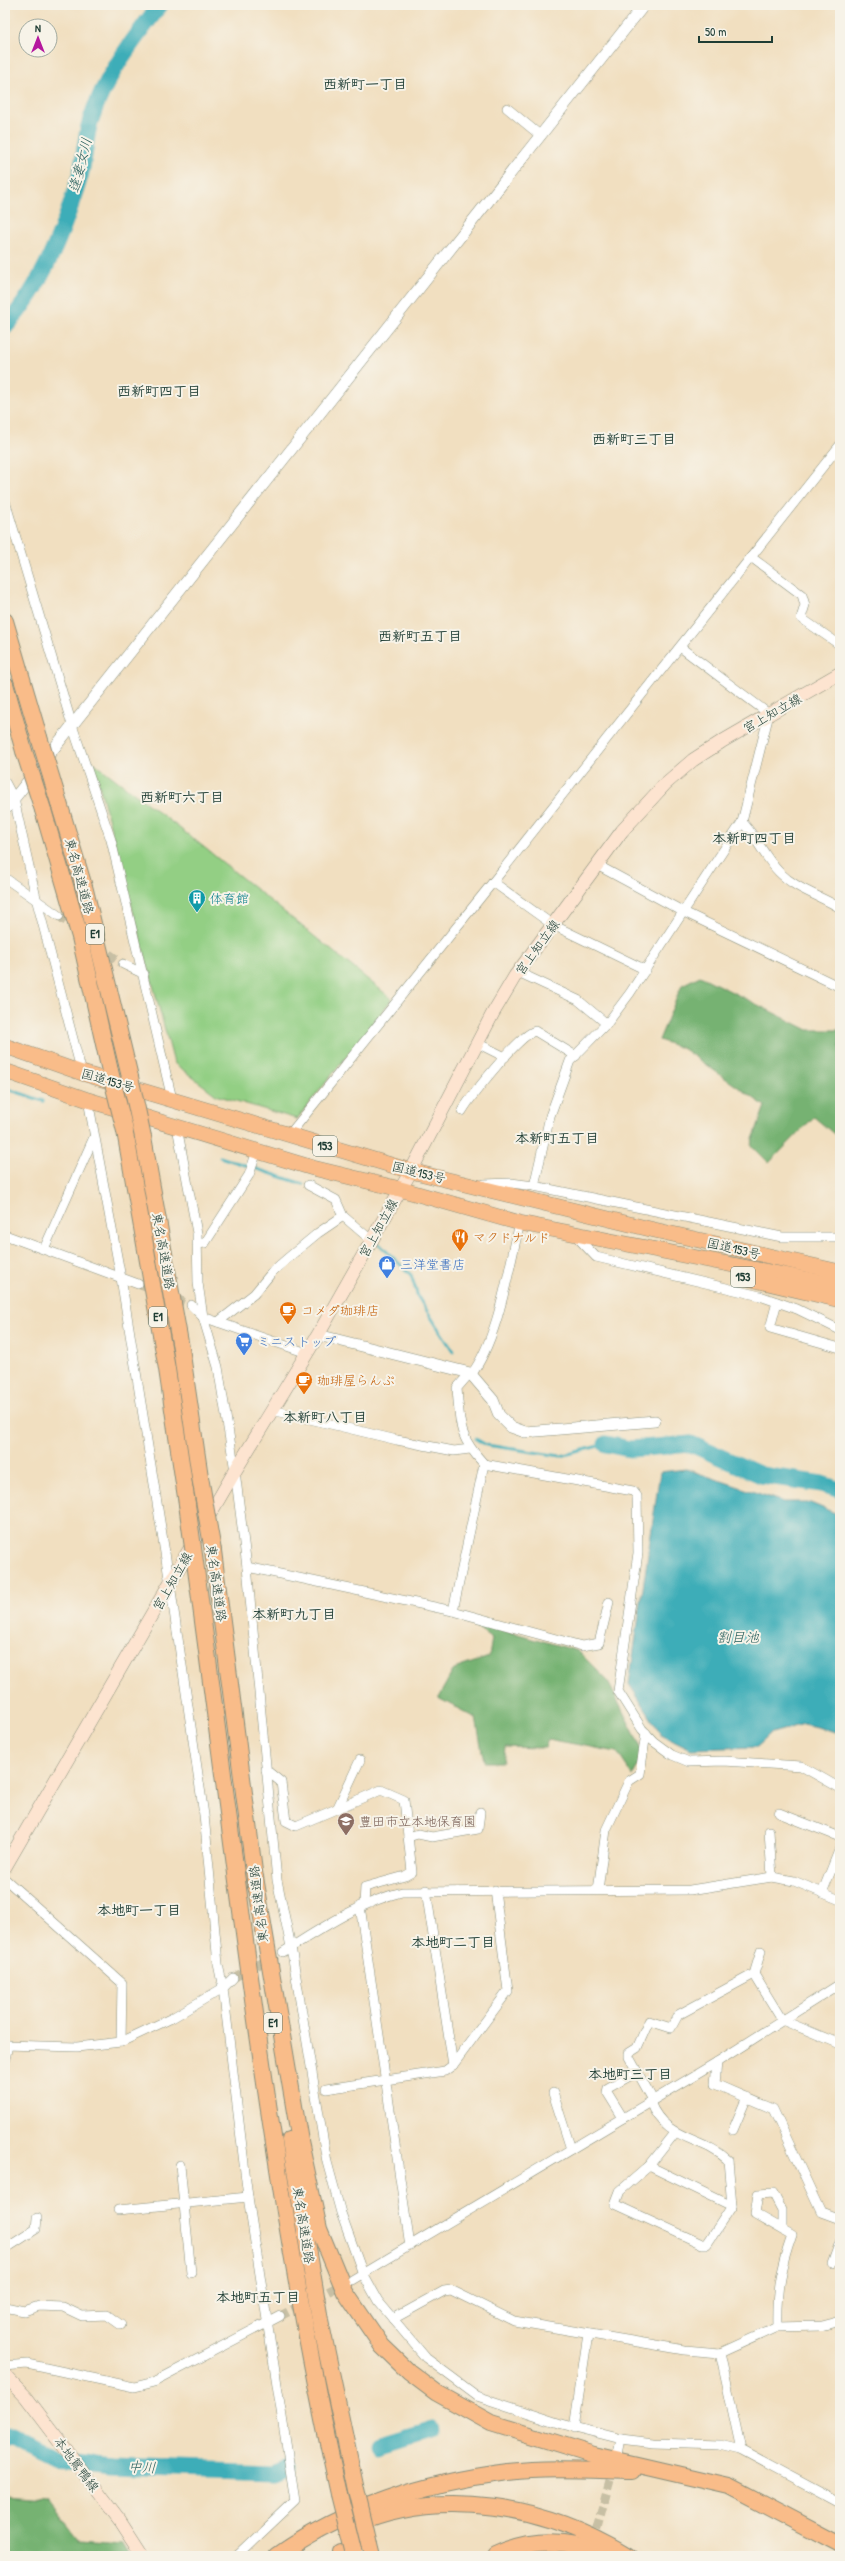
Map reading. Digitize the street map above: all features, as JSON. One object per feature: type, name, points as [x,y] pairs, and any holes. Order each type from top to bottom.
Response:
[{"type":"highway","name":"東名高速道路","points":[[5,621],[85,890],[143,1137],[181,1348],[200,1477],[213,1551],[278,2059],[303,2223],[320,2320],[370,2550]]},
{"type":"highway","name":"東名高速道路","points":[[5,684],[80,937],[125,1132],[167,1369],[187,1504],[286,2230],[334,2496],[348,2554]]},
{"type":"highway","name":"国道153号","points":[[5,1046],[82,1073],[411,1171],[650,1229],[840,1272]]},
{"type":"highway","name":"国道153号","points":[[5,1071],[88,1100],[313,1168],[400,1189],[520,1224],[840,1286]]},
{"type":"highway","name":"153","points":[[650,1229],[680,1229],[796,1256],[840,1262]]},
{"type":"highway","name":"153","points":[[648,1250],[663,1258],[840,1300]]},
{"type":"highway","points":[[255,1877],[300,2141],[319,2229],[345,2292],[382,2346],[409,2372],[437,2393],[491,2423],[588,2453],[729,2486],[840,2544]]},
{"type":"highway","points":[[277,2556],[301,2539],[355,2512],[450,2482],[532,2470],[676,2473]]},
{"type":"highway","points":[[294,2556],[326,2537],[384,2514],[419,2508],[458,2505],[493,2506],[532,2513],[572,2526],[629,2556]]},
{"type":"highway","points":[[495,2556],[524,2546],[547,2543],[568,2544],[609,2556]]},
{"type":"main road","name":"宮上知立線","points":[[5,1866],[235,1471],[318,1335],[411,1171],[479,1044],[493,1013],[518,972],[622,831],[665,784],[693,760],[840,673]]},
{"type":"main road","name":"本地鴛鴨線","points":[[5,2375],[26,2397],[84,2473],[119,2519],[143,2556]]},
{"type":"street","points":[[5,810],[644,5]]},
{"type":"street","points":[[507,108],[541,136]]},
{"type":"street","points":[[289,1135],[493,882],[840,445]]},
{"type":"street","points":[[5,501],[72,725],[111,840],[144,974],[172,1099]]},
{"type":"street","points":[[751,557],[802,595],[805,605],[800,618],[840,645]]},
{"type":"street","points":[[534,1186],[556,1096],[570,1061],[607,1024],[646,970],[742,822],[769,714],[680,647]]},
{"type":"street","points":[[5,782],[14,799],[37,902],[82,1073]]},
{"type":"street","points":[[742,822],[753,832],[777,871],[794,886],[840,908]]},
{"type":"street","points":[[597,865],[684,912],[840,986]]},
{"type":"street","points":[[5,878],[37,902],[59,916]]},
{"type":"street","points":[[493,882],[553,925],[646,970]]},
{"type":"street","points":[[123,964],[144,974]]},
{"type":"street","points":[[518,972],[578,1000],[607,1024]]},
{"type":"street","points":[[462,1111],[505,1057],[528,1033],[535,1031],[576,1056]]},
{"type":"street","points":[[479,1044],[505,1057]]},
{"type":"street","points":[[88,1100],[121,1278],[170,1584],[204,1815],[218,1964],[223,1988],[248,2197],[295,2501],[237,2556]]},
{"type":"street","points":[[177,1127],[198,1244],[198,1283],[203,1317],[218,1367],[235,1471],[247,1567],[277,1880],[287,1949],[327,2162],[341,2213],[363,2274],[378,2301],[426,2358],[477,2396],[574,2428],[621,2438],[654,2443],[720,2445],[741,2450],[840,2503]]},
{"type":"street","points":[[44,1250],[94,1137]]},
{"type":"street","points":[[198,1244],[205,1243],[249,1175],[257,1151]]},
{"type":"street","points":[[473,1185],[511,1183],[534,1186],[782,1237],[840,1237]]},
{"type":"street","points":[[308,1185],[336,1200],[343,1216],[371,1240]]},
{"type":"street","points":[[218,1322],[254,1294],[289,1257],[318,1233],[343,1216]]},
{"type":"street","points":[[520,1224],[497,1317],[483,1359],[457,1388],[460,1424],[464,1439],[470,1449],[484,1464],[633,1491],[637,1496],[638,1553],[618,1684],[623,1700],[653,1741],[672,1755],[689,1762],[724,1761],[801,1766],[840,1788]]},
{"type":"street","points":[[5,1235],[138,1284]]},
{"type":"street","points":[[575,1235],[596,1257],[737,1290],[777,1302],[840,1330]]},
{"type":"street","points":[[777,1302],[770,1328],[840,1348]]},
{"type":"street","points":[[191,1305],[203,1317],[307,1353]]},
{"type":"street","points":[[318,1335],[470,1374],[493,1400],[499,1415],[511,1427],[525,1432],[655,1421]]},
{"type":"street","points":[[272,1410],[397,1440],[454,1451],[470,1449]]},
{"type":"street","points":[[453,1611],[484,1464]]},
{"type":"street","points":[[247,1567],[453,1611],[582,1646],[599,1643],[608,1602]]},
{"type":"street","points":[[598,1890],[606,1830],[629,1781],[640,1774],[646,1733]]},
{"type":"street","points":[[337,1808],[360,1760]]},
{"type":"street","points":[[266,1770],[281,1782],[286,1821],[296,1826],[381,1790],[404,1800],[412,1872],[405,1876],[365,1887],[362,1906],[410,2246]]},
{"type":"street","points":[[408,1837],[418,1834],[432,1837],[478,1829],[480,1812]]},
{"type":"street","points":[[779,1813],[840,1837]]},
{"type":"street","points":[[769,1831],[772,1877]]},
{"type":"street","points":[[822,1893],[840,1848]]},
{"type":"street","points":[[287,1949],[362,1906],[395,1894],[426,1890],[695,1890],[772,1877],[794,1881],[840,1900]]},
{"type":"street","points":[[5,1879],[122,1983],[120,2042]]},
{"type":"street","points":[[426,1890],[453,2064]]},
{"type":"street","points":[[326,2089],[445,2071],[453,2064],[508,1990],[495,1890]]},
{"type":"street","points":[[676,2133],[649,2166],[620,2191],[615,2204],[702,2244],[707,2244],[732,2206],[728,2160],[676,2133],[655,2114],[652,2101],[629,2053],[637,2048],[649,2021],[671,2028],[678,2015],[754,1974],[762,1951]]},
{"type":"street","points":[[754,1974],[782,2020],[840,2044]]},
{"type":"street","points":[[5,2058],[7,2045],[77,2047],[120,2042],[135,2037],[223,1988],[233,1978]]},
{"type":"street","points":[[352,2280],[717,2062],[840,1984]]},
{"type":"street","points":[[717,2062],[715,2084],[773,2109],[821,2212],[840,2219]]},
{"type":"street","points":[[623,2118],[607,2092],[608,2088],[637,2072]]},
{"type":"street","points":[[553,2093],[571,2149]]},
{"type":"street","points":[[733,2130],[747,2097]]},
{"type":"street","points":[[180,2165],[191,2273]]},
{"type":"street","points":[[649,2166],[732,2206]]},
{"type":"street","points":[[118,2210],[248,2197]]},
{"type":"street","points":[[5,2249],[36,2229],[37,2218]]},
{"type":"street","points":[[777,2327],[776,2294],[792,2235],[782,2227]]},
{"type":"street","points":[[832,2264],[840,2242]]},
{"type":"street","points":[[393,2319],[444,2291],[451,2290],[514,2321],[684,2350],[720,2353],[777,2327],[821,2326],[840,2321]]},
{"type":"street","points":[[5,2307],[24,2312],[40,2306],[63,2307],[82,2316],[107,2315],[121,2325]]},
{"type":"street","points":[[5,2366],[27,2364],[134,2388],[154,2382],[280,2316]]},
{"type":"street","points":[[574,2428],[588,2334]]},
{"type":"street","points":[[720,2353],[741,2450]]},
{"type":"street","points":[[618,2454],[621,2438]]},
{"type":"green space","points":[[93,762],[195,840],[392,999],[297,1119],[216,1095],[174,1063]]},
{"type":"green space","points":[[700,976],[808,1030],[840,1030],[840,1139],[814,1117],[769,1163],[751,1145],[765,1106],[682,1048],[659,1040],[682,985]]},
{"type":"green space","points":[[465,1619],[578,1651],[607,1680],[643,1751],[633,1776],[617,1752],[548,1739],[545,1748],[505,1747],[503,1762],[484,1762],[476,1718],[438,1698],[454,1669],[489,1657],[492,1638]]},
{"type":"green space","points":[[5,2496],[47,2499],[79,2540],[125,2543],[131,2556],[5,2556]]},
{"type":"water","name":"割目池","points":[[686,1469],[784,1502],[808,1502],[840,1515],[840,1733],[804,1724],[772,1733],[757,1747],[691,1749],[661,1734],[629,1684],[660,1472]]},
{"type":"waterway","name":"逢妻女川","points":[[5,327],[30,294],[51,256],[67,216],[80,176],[90,122],[103,90],[129,46],[160,5]]},
{"type":"waterway","points":[[5,1088],[43,1101]]},
{"type":"waterway","points":[[220,1157],[303,1184]]},
{"type":"waterway","points":[[378,1243],[411,1275],[418,1297],[453,1351]]},
{"type":"waterway","points":[[476,1439],[486,1445],[561,1456],[606,1444]]},
{"type":"waterway","name":"割目池","points":[[606,1444],[630,1449],[691,1444],[761,1475],[822,1484],[840,1490]]},
{"type":"waterway","name":"中川","points":[[381,2445],[433,2429]]},
{"type":"waterway","name":"中川","points":[[5,2437],[11,2436],[59,2460],[111,2466],[272,2471],[284,2466]]},
{"type":"tunnel","points":[[59,916],[77,930]]},
{"type":"tunnel","points":[[98,946],[123,964]]},
{"type":"tunnel","points":[[138,1284],[191,1305]]},
{"type":"tunnel","points":[[233,1978],[283,1952]]},
{"type":"tunnel","points":[[280,2316],[345,2283]]},
{"type":"tunnel","points":[[593,2541],[614,2466]]},
{"type":"place","name":"体育館","points":[[197,913]]},
{"type":"place","name":"マクドナルド","points":[[460,1252]]},
{"type":"place","name":"三洋堂書店","points":[[387,1279]]},
{"type":"place","name":"コメダ珈琲店","points":[[288,1325]]},
{"type":"place","name":"ミニストップ","points":[[244,1356]]},
{"type":"place","name":"珈琲屋らんぷ","points":[[304,1395]]},
{"type":"place","name":"豊田市立本地保育園","points":[[346,1836]]},
{"type":"district","name":"西新町一丁目","points":[[365,84]]},
{"type":"district","name":"西新町四丁目","points":[[159,391]]},
{"type":"district","name":"西新町三丁目","points":[[634,439]]},
{"type":"district","name":"西新町五丁目","points":[[420,636]]},
{"type":"district","name":"西新町六丁目","points":[[182,797]]},
{"type":"district","name":"本新町四丁目","points":[[754,838]]},
{"type":"district","name":"本新町五丁目","points":[[557,1138]]},
{"type":"district","name":"本新町八丁目","points":[[325,1417]]},
{"type":"district","name":"本新町九丁目","points":[[294,1614]]},
{"type":"district","name":"本地町一丁目","points":[[139,1910]]},
{"type":"district","name":"本地町二丁目","points":[[453,1942]]},
{"type":"district","name":"本地町三丁目","points":[[630,2074]]},
{"type":"district","name":"本地町五丁目","points":[[258,2297]]}]
